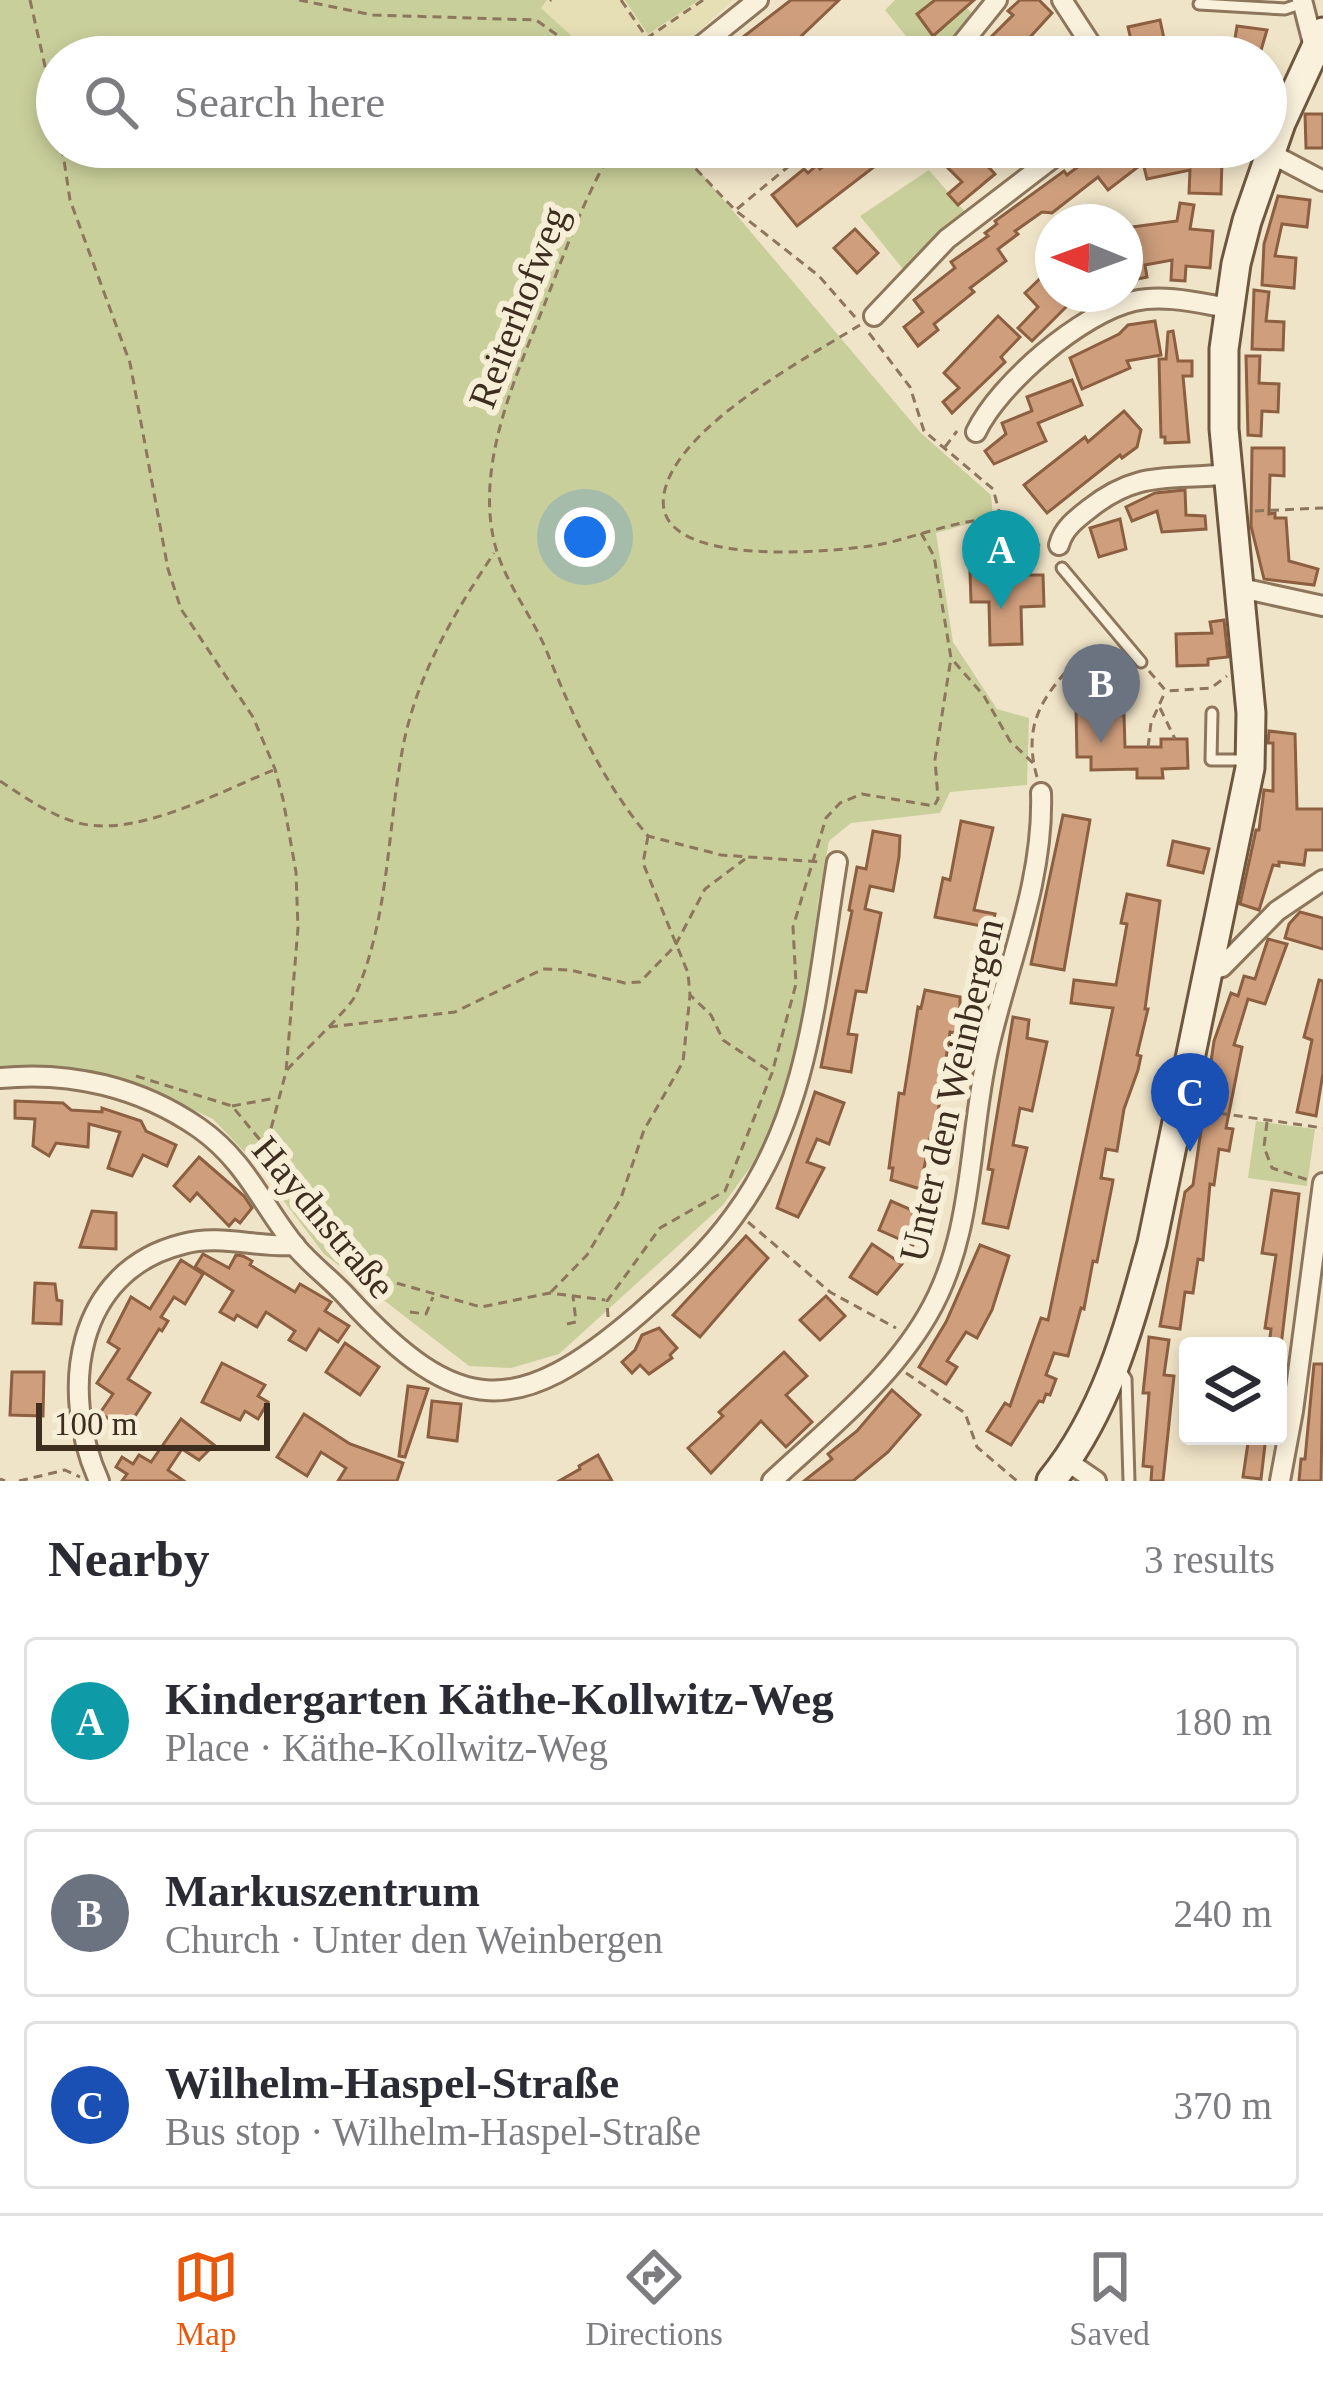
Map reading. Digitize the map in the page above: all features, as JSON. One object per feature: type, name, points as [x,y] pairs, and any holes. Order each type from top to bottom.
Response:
[{"type":"street","points":[[713,36],[758,0]]},
{"type":"street","points":[[968,36],[997,0]]},
{"type":"street","points":[[1062,0],[1085,36]]},
{"type":"street","points":[[1287,106],[1320,43],[1302,2]]},
{"type":"street","points":[[1287,162],[1323,181]]},
{"type":"street","points":[[868,320],[947,239],[1040,168]]},
{"type":"street","points":[[1096,1481],[1059,1471],[1101,1402],[1152,1243],[1251,760],[1251,713],[1222,388],[1228,308],[1260,168]]},
{"type":"street","points":[[976,432],[986,411],[1016,380],[1062,340],[1108,311],[1134,301],[1163,299],[1228,308]]},
{"type":"street","points":[[1058,545],[1062,533],[1078,518],[1123,486],[1156,476],[1228,473]]},
{"type":"street","points":[[1241,588],[1323,606]]},
{"type":"street","name":"Unter den Weinbergen","points":[[772,1481],[859,1399],[912,1339],[929,1312],[960,1233],[984,1069],[1032,883],[1041,794]]},
{"type":"street","name":"Haydnstraße","points":[[0,1078],[61,1076],[98,1083],[175,1114],[201,1130],[249,1176],[295,1245],[369,1322],[432,1371],[469,1389],[510,1390],[556,1376],[619,1330],[675,1281],[737,1213],[771,1153],[805,1061],[837,862]]},
{"type":"street","points":[[1206,971],[1222,968],[1277,911],[1323,880]]},
{"type":"street","points":[[1280,1481],[1323,1184]]},
{"type":"street","points":[[99,1481],[84,1437],[78,1393],[85,1331],[102,1300],[152,1257],[184,1243],[295,1245]]},
{"type":"lane","points":[[1198,4],[1285,9],[1302,2]]},
{"type":"lane","points":[[1062,568],[1141,662]]},
{"type":"lane","points":[[1212,713],[1211,760],[1251,760]]},
{"type":"lane","points":[[1116,1365],[1126,1379],[1129,1481]]},
{"type":"path","points":[[30,0],[38,36]]},
{"type":"path","points":[[299,0],[373,14],[536,20],[558,36]]},
{"type":"path","points":[[620,0],[646,36]]},
{"type":"path","points":[[650,36],[704,0]]},
{"type":"path","points":[[65,168],[70,200],[130,363],[168,569],[182,608],[253,717],[275,769],[299,901],[286,1072],[265,1149]]},
{"type":"path","name":"Reiterhofweg","points":[[604,168],[574,227],[506,406],[493,481],[496,549],[545,647],[584,742],[648,836]]},
{"type":"path","points":[[695,168],[735,210],[868,320],[738,400],[674,468],[664,491],[665,519],[673,530],[706,546],[754,551],[879,545],[920,531],[1001,520],[1029,532],[1038,545],[1058,545]]},
{"type":"path","points":[[735,210],[786,168]]},
{"type":"path","points":[[878,343],[916,397],[918,423],[994,490],[1001,520]]},
{"type":"path","points":[[944,448],[956,430],[976,432]]},
{"type":"path","points":[[1233,512],[1323,508]]},
{"type":"path","points":[[1007,523],[1007,588]]},
{"type":"path","points":[[278,1098],[232,1106],[358,1258],[389,1281],[481,1307],[550,1294],[607,1300],[660,1228],[725,1191],[772,1073],[796,984],[793,927],[826,818],[850,797],[862,794],[934,806],[938,799],[935,758],[952,661],[934,556],[920,531]]},
{"type":"path","points":[[286,1072],[353,1001],[382,914],[402,751],[421,679],[457,609],[496,549]]},
{"type":"path","points":[[1041,794],[1033,763],[1034,718],[1052,686],[1082,653]]},
{"type":"path","points":[[952,661],[984,696],[1010,741],[1033,763]]},
{"type":"path","points":[[1141,662],[1166,691],[1227,688]]},
{"type":"path","points":[[1207,691],[1229,676]]},
{"type":"path","points":[[1148,747],[1151,723],[1166,691]]},
{"type":"path","points":[[1101,708],[1115,693],[1135,693]]},
{"type":"path","points":[[1160,706],[1175,739]]},
{"type":"path","points":[[0,781],[43,809],[79,823],[105,826],[134,824],[275,769]]},
{"type":"path","points":[[550,1294],[587,1255],[620,1198],[644,1130],[683,1062],[688,973],[643,863],[648,836],[747,858],[837,862]]},
{"type":"path","points":[[325,1027],[455,1012],[543,969],[640,982],[675,946],[705,889],[747,858]]},
{"type":"path","points":[[690,994],[711,1015],[723,1040],[772,1073]]},
{"type":"path","points":[[1178,1107],[1323,1128]]},
{"type":"path","points":[[1267,1120],[1264,1147],[1273,1168],[1323,1184]]},
{"type":"path","points":[[737,1213],[830,1292],[912,1339]]},
{"type":"path","points":[[567,1324],[575,1322],[573,1294]]},
{"type":"path","points":[[410,1312],[426,1314],[434,1296]]},
{"type":"path","points":[[901,1370],[903,1383],[912,1377],[965,1412],[977,1447],[1017,1480],[1028,1480]]},
{"type":"path","points":[[19,1481],[65,1470],[79,1474],[83,1481]]},
{"type":"shaded area","points":[[547,0],[733,0],[694,36],[572,36],[541,8]]},
{"type":"green space","points":[[0,0],[547,0],[541,8],[572,36],[36,36],[36,168],[697,168],[921,433],[991,495],[993,517],[936,533],[953,642],[997,709],[1029,718],[1027,785],[950,792],[940,813],[851,823],[829,841],[804,1038],[771,1138],[723,1205],[559,1354],[511,1368],[469,1366],[324,1254],[255,1163],[213,1119],[99,1072],[60,1066],[0,1066]]},
{"type":"green space","points":[[625,0],[699,0],[648,34]]},
{"type":"green space","points":[[895,0],[959,0],[976,17],[959,36],[906,36],[885,10]]},
{"type":"green space","points":[[929,170],[966,213],[903,269],[860,216]]},
{"type":"green space","points":[[1256,1121],[1315,1129],[1307,1186],[1248,1178]]},
{"type":"building","points":[[791,0],[839,0],[801,36],[744,36]]},
{"type":"building","points":[[935,0],[974,0],[933,36],[917,14]]},
{"type":"building","points":[[1020,0],[1039,0],[1052,13],[1031,36],[992,36],[1013,15],[1008,11]]},
{"type":"building","points":[[1160,20],[1163,36],[1130,36],[1128,27]]},
{"type":"building","points":[[1237,26],[1267,30],[1265,36],[1235,36]]},
{"type":"building","points":[[1305,114],[1323,114],[1323,148],[1306,148]]},
{"type":"building","points":[[872,168],[797,226],[772,195],[804,169],[808,173]]},
{"type":"building","points":[[948,168],[989,168],[995,174],[958,205],[948,194],[962,182]]},
{"type":"building","points":[[1076,168],[1137,168],[1108,190],[1098,177],[1064,204],[1035,204],[1035,217],[998,249],[1006,261],[970,288],[974,292],[934,324],[938,330],[918,346],[904,327],[923,312],[914,300],[955,268],[951,262],[988,236],[985,233],[995,221],[1064,171],[1067,175]]},
{"type":"building","points":[[1144,168],[1222,168],[1221,194],[1189,193],[1190,170],[1147,179]]},
{"type":"building","points":[[1278,196],[1310,200],[1307,227],[1282,224],[1275,256],[1296,258],[1294,288],[1262,285],[1264,244]]},
{"type":"building","points":[[1180,203],[1194,205],[1190,229],[1213,231],[1210,268],[1186,266],[1185,281],[1171,280],[1172,260],[1145,265],[1147,277],[1143,278],[1143,226],[1177,221]]},
{"type":"building","points":[[855,229],[878,253],[857,273],[834,248]]},
{"type":"building","points":[[1035,283],[1035,304],[1025,293]]},
{"type":"building","points":[[1254,290],[1269,292],[1266,321],[1284,322],[1283,350],[1252,349]]},
{"type":"building","points":[[1035,310],[1061,312],[1032,341],[1018,328]]},
{"type":"building","points":[[998,316],[1020,337],[1001,357],[1005,362],[952,413],[943,402],[959,388],[944,373]]},
{"type":"building","points":[[1155,321],[1161,355],[1127,361],[1130,368],[1082,389],[1070,358],[1128,325]]},
{"type":"building","points":[[1173,331],[1178,361],[1192,361],[1192,376],[1183,376],[1189,442],[1165,443],[1159,359],[1166,359],[1168,332]]},
{"type":"building","points":[[1246,356],[1260,356],[1259,383],[1279,384],[1278,412],[1262,411],[1261,436],[1248,435]]},
{"type":"building","points":[[1072,380],[1082,405],[1038,423],[1046,441],[994,464],[985,451],[1006,434],[1002,423],[1032,411],[1027,397]]},
{"type":"building","points":[[1124,411],[1141,430],[1137,447],[1120,455],[1047,513],[1024,485]]},
{"type":"building","points":[[1252,448],[1284,448],[1284,476],[1270,475],[1269,514],[1286,518],[1289,561],[1318,569],[1314,585],[1264,579],[1251,526]]},
{"type":"building","points":[[1185,490],[1186,515],[1205,516],[1206,529],[1162,532],[1157,511],[1132,521],[1126,507],[1155,493]]},
{"type":"building","points":[[1120,519],[1126,549],[1099,557],[1090,528]]},
{"type":"building","points":[[1001,570],[1001,575],[1043,575],[1044,606],[1021,607],[1022,644],[990,645],[989,602],[971,602],[970,571]]},
{"type":"building","points":[[1224,620],[1228,657],[1208,659],[1208,665],[1177,666],[1176,634],[1212,633],[1210,622]]},
{"type":"building","points":[[1107,708],[1108,715],[1124,715],[1125,747],[1161,747],[1161,739],[1187,739],[1188,768],[1162,769],[1163,778],[1137,778],[1137,769],[1091,770],[1091,757],[1077,757],[1076,709]]},
{"type":"building","points":[[1269,731],[1295,734],[1297,809],[1323,809],[1323,850],[1306,850],[1304,865],[1273,865],[1259,910],[1240,904],[1264,790],[1273,791]]},
{"type":"building","points":[[1063,815],[1090,820],[1064,970],[1031,964]]},
{"type":"building","points":[[961,821],[993,828],[974,910],[995,914],[992,928],[935,917],[943,878],[950,880]]},
{"type":"building","points":[[873,831],[900,836],[899,857],[893,891],[870,886],[865,909],[881,913],[866,992],[856,991],[848,1034],[857,1035],[851,1072],[821,1067],[857,867],[866,869]]},
{"type":"building","points":[[1173,841],[1209,849],[1203,873],[1168,865]]},
{"type":"building","points":[[1127,894],[1160,901],[1148,1009],[1137,1055],[1141,1056],[1117,1151],[1106,1149],[1101,1178],[1113,1180],[1084,1309],[1068,1356],[1054,1353],[1046,1375],[1056,1379],[1050,1395],[1039,1401],[1011,1445],[987,1431],[1005,1403],[1010,1406],[1041,1318],[1048,1320],[1113,1008],[1071,1003],[1074,980],[1116,985],[1127,924],[1121,923]]},
{"type":"building","points":[[1300,912],[1323,918],[1323,949],[1285,938]]},
{"type":"building","points":[[1268,939],[1287,944],[1265,1004],[1248,999],[1234,1045],[1242,1047],[1226,1128],[1233,1129],[1229,1151],[1219,1149],[1214,1185],[1210,1184],[1203,1260],[1198,1259],[1193,1293],[1185,1292],[1180,1329],[1160,1326],[1185,1192],[1193,1185],[1214,1041],[1231,993],[1238,996],[1244,976],[1255,979]]},
{"type":"building","points":[[1319,980],[1323,981],[1323,1073],[1316,1116],[1297,1112],[1312,1040],[1304,1037]]},
{"type":"building","points":[[925,990],[960,997],[960,1008],[955,1033],[950,1032],[934,1139],[930,1138],[920,1189],[891,1180],[893,1168],[889,1168],[899,1093],[904,1094]]},
{"type":"building","points":[[1013,1017],[1029,1020],[1027,1038],[1047,1042],[1032,1111],[1020,1108],[1013,1145],[1027,1148],[1008,1228],[983,1223]]},
{"type":"building","points":[[815,1092],[844,1103],[829,1144],[817,1139],[807,1162],[824,1168],[798,1217],[777,1208]]},
{"type":"building","points":[[15,1101],[63,1103],[71,1110],[102,1112],[102,1108],[141,1121],[146,1131],[176,1145],[167,1166],[143,1155],[132,1176],[108,1168],[120,1132],[89,1124],[88,1147],[56,1143],[49,1156],[33,1146],[35,1119],[15,1118]]},
{"type":"building","points":[[199,1157],[252,1208],[240,1223],[235,1219],[229,1226],[197,1193],[190,1201],[174,1186]]},
{"type":"building","points":[[1272,1190],[1299,1194],[1282,1337],[1270,1337],[1271,1329],[1265,1328],[1276,1255],[1262,1253]]},
{"type":"building","points":[[891,1201],[914,1211],[912,1219],[922,1223],[913,1245],[879,1230]]},
{"type":"building","points":[[92,1211],[116,1213],[116,1249],[80,1247]]},
{"type":"building","points":[[746,1236],[768,1258],[700,1337],[673,1315]]},
{"type":"building","points":[[872,1244],[902,1264],[877,1294],[850,1277]]},
{"type":"building","points":[[980,1245],[1009,1256],[992,1310],[977,1338],[966,1332],[947,1361],[957,1367],[946,1384],[919,1367],[946,1322]]},
{"type":"building","points":[[203,1254],[229,1268],[236,1255],[243,1256],[295,1292],[300,1284],[331,1302],[325,1311],[349,1326],[338,1342],[319,1329],[306,1350],[289,1340],[295,1331],[266,1312],[257,1327],[237,1315],[234,1320],[220,1312],[233,1291],[195,1267]]},
{"type":"building","points":[[181,1260],[203,1274],[185,1304],[174,1297],[161,1317],[168,1321],[128,1379],[150,1393],[126,1430],[100,1413],[113,1394],[97,1383],[119,1349],[108,1342],[131,1297],[150,1309]]},
{"type":"building","points":[[35,1283],[55,1284],[57,1300],[62,1301],[61,1324],[33,1323]]},
{"type":"building","points":[[826,1296],[845,1316],[820,1340],[800,1320]]},
{"type":"building","points":[[659,1328],[677,1348],[672,1358],[649,1374],[640,1365],[632,1373],[622,1362],[642,1335]]},
{"type":"building","points":[[1149,1337],[1169,1340],[1164,1375],[1174,1376],[1163,1481],[1151,1481],[1152,1467],[1143,1466]]},
{"type":"building","points":[[345,1343],[379,1367],[360,1395],[326,1372]]},
{"type":"building","points":[[784,1352],[807,1376],[786,1395],[812,1422],[786,1447],[761,1421],[711,1473],[688,1448]]},
{"type":"building","points":[[222,1363],[265,1385],[258,1396],[268,1402],[258,1419],[245,1411],[240,1420],[202,1402]]},
{"type":"building","points":[[1314,1364],[1323,1364],[1321,1481],[1299,1481],[1301,1459],[1305,1459]]},
{"type":"building","points":[[12,1372],[44,1372],[43,1416],[10,1415]]},
{"type":"building","points":[[408,1386],[428,1389],[405,1457],[399,1456]]},
{"type":"building","points":[[892,1390],[920,1415],[888,1452],[853,1481],[804,1481],[832,1459],[828,1454],[857,1431]]},
{"type":"building","points":[[432,1401],[461,1404],[457,1441],[428,1437]]},
{"type":"building","points":[[304,1414],[350,1444],[403,1463],[397,1481],[338,1481],[346,1468],[321,1452],[307,1476],[277,1457]]},
{"type":"building","points":[[181,1419],[214,1445],[199,1460],[182,1449],[168,1470],[184,1481],[122,1481],[127,1474],[116,1467],[122,1457],[133,1464],[139,1455],[151,1462]]},
{"type":"building","points":[[1248,1445],[1265,1445],[1261,1479],[1243,1477]]},
{"type":"building","points":[[598,1455],[612,1481],[559,1481],[580,1469]]},
{"type":"place","name":"Kindergarten Käthe-Kollwitz-Weg","points":[[1001,609]]},
{"type":"place","name":"Markuszentrum","points":[[1101,743]]},
{"type":"place","name":"Wilhelm-Haspel-Straße","points":[[1190,1152]]}]
